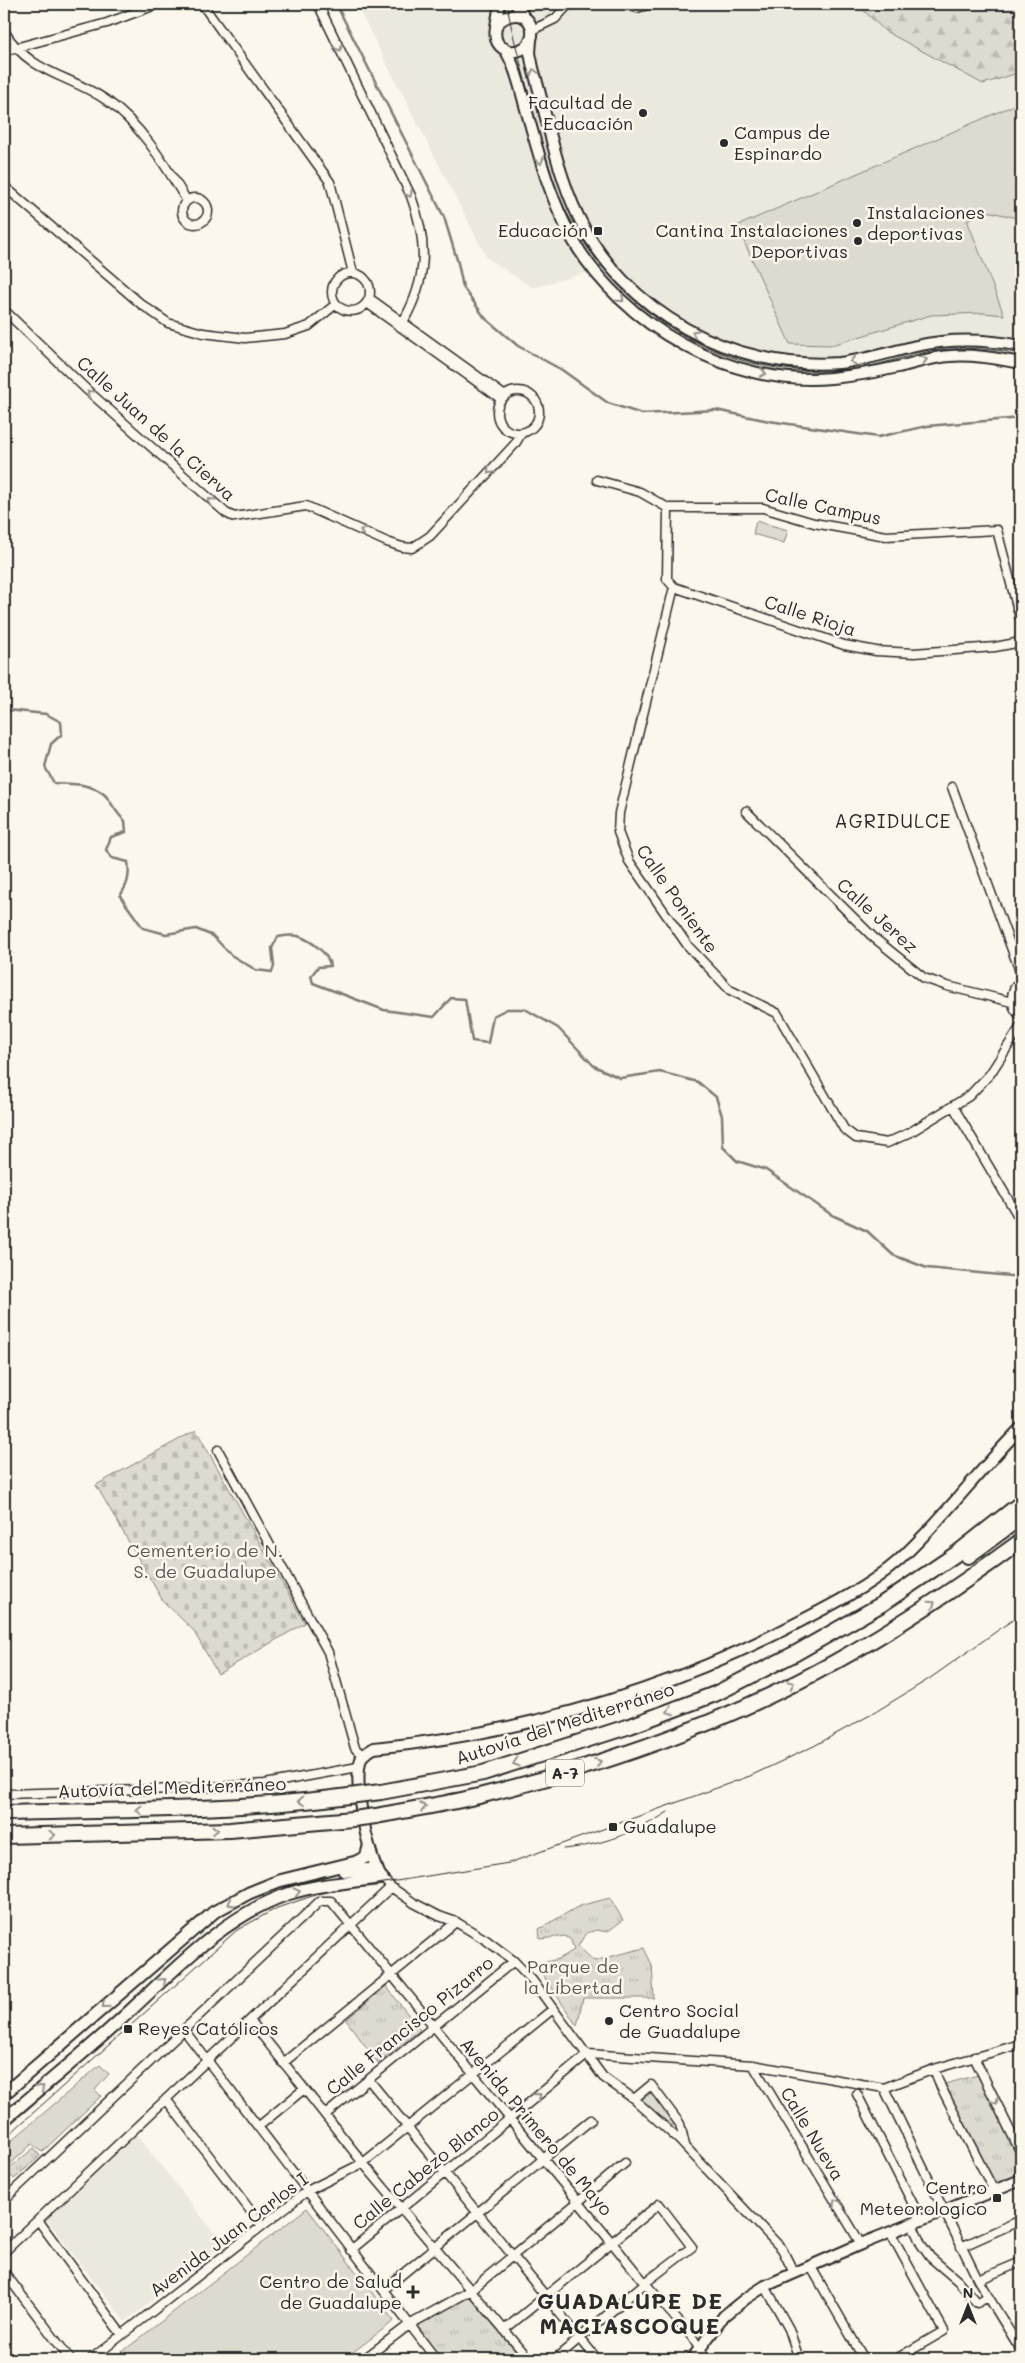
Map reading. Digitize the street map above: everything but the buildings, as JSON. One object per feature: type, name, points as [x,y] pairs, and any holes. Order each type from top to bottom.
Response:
[{"type":"highway","name":"Autovía del Mediterráneo","points":[[4,1813],[195,1808],[266,1804],[381,1792],[483,1773],[630,1726],[715,1694],[796,1653],[882,1604],[956,1554],[1021,1503]]},
{"type":"highway","points":[[715,1694],[796,1657],[886,1610],[963,1560],[1021,1517]]},
{"type":"highway","name":"A-7","points":[[4,1836],[230,1830],[353,1819],[482,1796],[583,1768],[747,1706],[833,1663],[902,1623],[1021,1541]]},
{"type":"main road","points":[[500,4],[496,37],[515,70],[551,193],[574,240],[595,270],[625,303],[675,340],[710,357],[756,373],[799,378],[861,375],[950,356],[966,355],[1021,363]]},
{"type":"main road","points":[[516,4],[528,21],[531,35],[530,53],[533,68],[562,176],[580,221],[605,260],[627,285],[676,323],[731,349],[795,363],[831,363],[859,360],[944,342],[980,340],[1021,346]]},
{"type":"main road","points":[[497,25],[506,16],[518,15],[524,17]]},
{"type":"main road","points":[[504,48],[513,52],[519,51],[525,48],[531,35]]},
{"type":"main road","points":[[380,1874],[369,1847],[361,1807],[358,1767],[362,1755],[374,1748],[529,1724],[639,1693],[765,1640],[838,1602],[897,1562],[945,1514],[991,1458],[1021,1428]]},
{"type":"main road","points":[[4,2094],[163,1954],[214,1912],[280,1881],[356,1862],[366,1857],[369,1847]]},
{"type":"main road","points":[[317,1871],[380,1874]]},
{"type":"main road","points":[[4,2120],[223,1928],[256,1908],[289,1894],[326,1884],[380,1874]]},
{"type":"main road","points":[[692,2359],[699,2347],[724,2316],[744,2299],[765,2286],[861,2244],[1021,2180]]},
{"type":"street","points":[[4,51],[107,23],[158,4]]},
{"type":"street","points":[[202,4],[330,182],[353,273]]},
{"type":"street","points":[[318,4],[411,196],[419,218],[424,256],[417,293],[402,322]]},
{"type":"street","points":[[531,35],[555,19],[569,4]]},
{"type":"street","points":[[625,4],[637,8],[652,4]]},
{"type":"street","points":[[4,30],[16,49],[44,70],[106,99],[129,119],[167,168],[187,201]]},
{"type":"street","points":[[4,186],[141,304],[168,324],[203,333],[245,338],[285,334],[309,326],[336,304]]},
{"type":"street","points":[[353,273],[365,279],[368,284],[368,300],[363,307],[352,311],[340,308],[332,294],[335,282],[342,275],[353,273]]},
{"type":"street","points":[[368,300],[402,322],[503,398]]},
{"type":"street","points":[[368,300],[503,398]]},
{"type":"street","name":"Calle Juan de la Cierva","points":[[4,310],[87,390],[226,513],[234,516],[306,506],[387,542],[412,548],[430,536],[516,444],[521,434]]},
{"type":"street","points":[[520,391],[532,396],[537,402],[540,415],[538,422],[528,432],[521,434],[507,431],[498,420],[498,406],[503,398],[520,391]]},
{"type":"street","points":[[597,480],[640,492],[668,508],[667,579],[674,587]]},
{"type":"street","name":"Calle Campus","points":[[668,508],[763,508],[814,522],[886,536],[997,530],[1021,622]]},
{"type":"street","name":"Calle Rioja","points":[[674,587],[844,645],[876,651],[914,653],[994,647],[1021,642]]},
{"type":"street","name":"Calle Poniente","points":[[674,587],[618,813],[618,832],[629,861],[688,946],[717,978],[742,998],[777,1013],[844,1129],[856,1138],[871,1142],[887,1143],[909,1133],[969,1096],[990,1074],[1021,1026]]},
{"type":"street","points":[[952,787],[1021,974]]},
{"type":"street","name":"Calle Jerez","points":[[746,811],[873,937],[924,978],[947,986],[1012,1002]]},
{"type":"street","points":[[1021,981],[1016,985],[1012,993],[1014,1009],[1021,1016]]},
{"type":"street","points":[[953,1106],[1021,1221]]},
{"type":"street","points":[[218,1450],[328,1652],[355,1748],[362,1755]]},
{"type":"street","points":[[4,1794],[166,1790],[265,1784],[358,1767]]},
{"type":"street","points":[[380,1874],[391,1887],[414,1903],[439,1916],[456,1922],[486,1940],[514,1961],[588,2054],[603,2077],[634,2099],[686,2147],[782,2249],[794,2273]]},
{"type":"street","points":[[4,2252],[391,1887]]},
{"type":"street","name":"Avenida Primero de Mayo","points":[[184,2030],[320,1902],[331,1902],[699,2347],[706,2359]]},
{"type":"street","points":[[284,2062],[456,1922]]},
{"type":"street","name":"Calle Francisco Pizarro","points":[[325,2115],[514,1961]]},
{"type":"street","name":"Avenida Juan Carlos I","points":[[91,2359],[307,2191],[363,2163],[553,2009]]},
{"type":"street","points":[[250,2020],[363,2163],[529,2359]]},
{"type":"street","points":[[4,2200],[184,2030],[436,2359]]},
{"type":"street","points":[[588,2054],[753,2065],[884,2088],[934,2068],[1021,2044]]},
{"type":"street","name":"Calle Cabezo Blanco","points":[[352,2250],[588,2054]]},
{"type":"street","points":[[974,2057],[1021,2154]]},
{"type":"street","name":"Calle Nueva","points":[[753,2065],[861,2244]]},
{"type":"street","points":[[934,2068],[941,2087],[994,2192]]},
{"type":"street","points":[[368,2080],[597,2359]]},
{"type":"street","points":[[634,2099],[651,2085],[680,2124],[686,2147]]},
{"type":"street","points":[[884,2088],[978,2280],[1021,2350]]},
{"type":"street","points":[[258,2127],[304,2089]]},
{"type":"street","points":[[857,2094],[917,2222],[921,2244],[930,2257],[958,2281],[977,2303],[988,2297]]},
{"type":"street","points":[[166,2099],[262,2226]]},
{"type":"street","points":[[382,2290],[591,2120]]},
{"type":"street","points":[[364,2359],[409,2325],[470,2291],[625,2163]]},
{"type":"street","points":[[504,2330],[658,2204],[692,2247],[645,2283],[555,2359]]},
{"type":"street","points":[[38,2220],[122,2335]]},
{"type":"street","points":[[961,2247],[1021,2222]]},
{"type":"street","points":[[890,2232],[944,2331],[896,2359]]},
{"type":"street","points":[[978,2280],[1021,2262]]},
{"type":"street","points":[[810,2267],[864,2359]]},
{"type":"street","points":[[4,2272],[70,2359]]},
{"type":"street","points":[[765,2286],[788,2329],[799,2359]]},
{"type":"shaded area","name":"Campus de Espinardo","points":[[356,4],[1021,4],[1021,363],[966,355],[861,375],[756,373],[657,328],[595,270],[533,288],[487,258]]},
{"type":"shaded area","points":[[137,2135],[223,2244],[125,2322],[47,2220]]},
{"type":"green space","points":[[857,4],[1021,4],[1021,72],[983,84],[885,31]]},
{"type":"green space","name":"Instalaciones deportivas","points":[[1021,102],[1021,219],[987,211],[967,220],[1004,315],[984,313],[931,315],[832,345],[790,344],[737,226]]},
{"type":"green space","points":[[756,521],[788,530],[784,543],[753,534]]},
{"type":"green space","name":"Cementerio de N. S. de Guadalupe","points":[[196,1430],[305,1623],[218,1674],[193,1630],[163,1601],[96,1485]]},
{"type":"green space","name":"Parque de la Libertad","points":[[610,1898],[623,1920],[607,1932],[597,1930],[586,1933],[578,1946],[594,1961],[644,1948],[652,1965],[654,1998],[583,1998],[577,2026],[543,1975],[540,1963],[559,1959],[574,1950],[571,1940],[565,1936],[540,1939],[539,1929],[579,1906]]},
{"type":"green space","points":[[386,1986],[420,2030],[378,2063],[346,2020]]},
{"type":"green space","points":[[100,2065],[109,2074],[95,2090],[101,2096],[42,2152],[32,2144],[4,2170],[4,2147]]},
{"type":"green space","points":[[978,2075],[1021,2163],[1021,2179],[998,2189],[945,2084]]},
{"type":"green space","points":[[651,2092],[675,2125],[670,2125],[640,2101]]},
{"type":"green space","points":[[34,2148],[40,2156],[14,2179],[6,2171]]},
{"type":"green space","points":[[307,2208],[394,2321],[344,2359],[113,2359]]},
{"type":"green space","points":[[468,2294],[522,2359],[441,2359],[416,2324]]},
{"type":"waterway","points":[[336,4],[444,217],[463,287],[485,318],[518,346],[562,370],[608,403],[642,414],[716,410],[769,421],[878,437],[927,426],[1021,418]]},
{"type":"waterway","points":[[4,707],[7,710],[46,714],[61,722],[62,734],[51,744],[45,767],[54,783],[89,786],[101,792],[125,821],[126,832],[111,837],[106,850],[112,858],[128,862],[128,880],[120,896],[143,928],[166,934],[196,929],[213,936],[231,955],[256,970],[272,972],[274,966],[272,948],[278,937],[298,936],[323,952],[329,961],[330,966],[318,967],[311,976],[313,983],[384,1010],[434,1017],[451,998],[465,999],[472,1041],[488,1043],[493,1016],[507,1009],[525,1009],[558,1028],[594,1066],[620,1078],[660,1072],[698,1082],[716,1097],[722,1116],[723,1147],[737,1161],[766,1170],[832,1215],[867,1231],[893,1255],[927,1268],[1021,1277]]},
{"type":"tram line","points":[[507,4],[545,156],[558,195],[584,242],[608,274],[637,302],[668,326],[703,345],[740,360],[779,368],[820,371],[846,370],[931,351],[954,349],[987,349],[1021,354]]},
{"type":"tram line","points":[[4,2139],[237,1930],[277,1908],[321,1893],[509,1863],[750,1776],[814,1746],[872,1714],[929,1679],[1021,1614]]},
{"type":"tram line","points":[[563,1849],[590,1845],[618,1837],[644,1826],[668,1812]]},
{"type":"place","name":"Facultad de Educación","points":[[643,113]]},
{"type":"place","name":"Campus de Espinardo","points":[[724,143]]},
{"type":"place","name":"Instalaciones deportivas","points":[[857,223]]},
{"type":"place","name":"Educación","points":[[598,231]]},
{"type":"place","name":"Cantina Instalaciones Deportivas","points":[[858,241]]},
{"type":"place","name":"Guadalupe","points":[[613,1827]]},
{"type":"place","name":"Centro Social de Guadalupe","points":[[609,2021]]},
{"type":"place","name":"Reyes Católicos","points":[[128,2029]]},
{"type":"place","name":"Centro Meteorologico","points":[[997,2198]]},
{"type":"place","name":"Centro de Salud de Guadalupe","points":[[413,2292]]},
{"type":"district","name":"AGRIDULCE","points":[[893,821]]},
{"type":"district","name":"GUADALUPE DE MACIASCOQUE","points":[[630,2314]]}]
